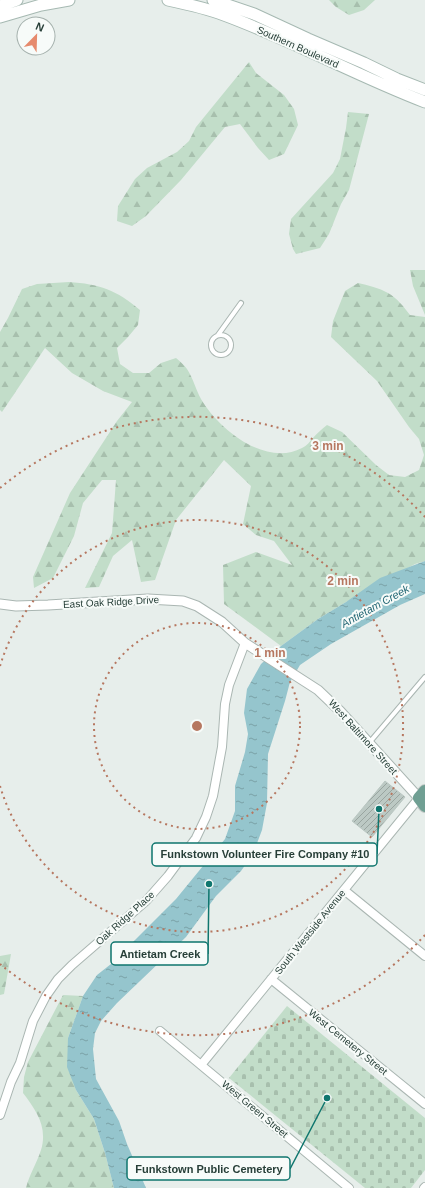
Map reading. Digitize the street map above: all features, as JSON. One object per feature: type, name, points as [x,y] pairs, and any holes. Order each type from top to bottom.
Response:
[{"type":"main road","points":[[0,6],[17,0]]},
{"type":"main road","points":[[0,18],[40,5],[69,0]]},
{"type":"main road","name":"Southern Boulevard","points":[[168,0],[223,15],[425,102]]},
{"type":"main road","name":"Southern Boulevard","points":[[213,0],[254,14],[364,63],[397,80],[425,90]]},
{"type":"street","name":"East Oak Ridge Drive","points":[[0,604],[16,606],[48,605],[148,599],[183,601],[211,614],[249,645],[296,675]]},
{"type":"street","name":"Oak Ridge Place","points":[[0,1115],[9,1088],[20,1063],[33,1022],[46,996],[58,979],[72,964],[146,901],[168,876],[196,838],[206,817],[218,774],[222,747],[225,704],[230,685],[236,666],[249,645]]},
{"type":"street","name":"West Baltimore Street","points":[[296,675],[328,699],[423,799]]},
{"type":"street","name":"South Westside Avenue","points":[[201,1065],[344,890],[423,799]]},
{"type":"street","points":[[344,890],[425,956]]},
{"type":"street","name":"West Cemetery Street","points":[[271,979],[425,1104]]},
{"type":"street","name":"West Green Street","points":[[160,1031],[349,1188]]},
{"type":"lane","points":[[218,335],[226,336],[231,343],[230,351],[223,356],[215,354],[210,348],[210,344],[242,303]]},
{"type":"lane","points":[[369,743],[425,677]]},
{"type":"green space","points":[[329,0],[375,0],[364,10],[349,15],[336,7]]},
{"type":"green space","points":[[249,62],[256,73],[284,95],[294,109],[298,125],[284,154],[269,160],[240,124],[225,127],[181,180],[146,216],[132,226],[117,221],[118,206],[135,179],[147,168],[177,152],[189,141],[196,127]]},
{"type":"green space","points":[[348,112],[369,114],[349,190],[341,204],[329,234],[320,248],[296,254],[289,234],[291,219],[333,173],[340,159]]},
{"type":"green space","points":[[410,270],[425,270],[425,315],[413,286]]},
{"type":"green space","points":[[69,282],[90,284],[107,289],[123,297],[140,310],[138,325],[117,348],[120,364],[133,373],[149,373],[161,363],[176,358],[187,369],[201,399],[209,411],[231,433],[245,442],[259,449],[274,453],[288,453],[305,446],[327,425],[342,432],[376,465],[389,475],[405,477],[419,470],[424,455],[419,439],[377,381],[331,337],[333,321],[345,291],[358,283],[388,293],[403,306],[410,315],[425,317],[425,561],[415,564],[346,602],[318,619],[281,646],[224,604],[223,565],[256,552],[292,565],[274,541],[256,535],[243,524],[251,486],[224,460],[176,520],[155,580],[141,582],[132,540],[113,556],[99,587],[85,588],[112,533],[116,480],[102,480],[83,503],[74,536],[53,578],[34,588],[33,577],[70,493],[117,421],[132,402],[103,391],[72,373],[45,348],[2,412],[0,410],[0,332],[22,289],[37,284]]},
{"type":"green space","points":[[11,954],[4,994],[0,995],[0,956]]},
{"type":"green space","points":[[63,995],[83,996],[68,1038],[76,1090],[94,1119],[114,1188],[26,1188],[41,1150],[43,1134],[40,1119],[23,1093],[24,1077],[28,1062]]},
{"type":"green space","points":[[287,1006],[425,1118],[425,1170],[411,1188],[365,1188],[229,1078]]},
{"type":"water","name":"Antietam Creek","points":[[425,561],[425,594],[400,605],[331,644],[300,665],[290,682],[268,754],[267,803],[262,830],[253,854],[241,871],[216,896],[186,937],[117,1003],[101,1021],[95,1033],[93,1049],[96,1079],[119,1121],[146,1188],[114,1188],[94,1119],[76,1090],[67,1067],[68,1038],[83,996],[97,975],[111,964],[176,899],[225,839],[235,811],[235,786],[245,752],[248,734],[244,713],[247,689],[261,664],[281,646],[318,619],[346,602],[380,578]]},
{"type":"building","points":[[385,781],[405,797],[372,837],[352,821]]},
{"type":"place","name":"Funkstown Volunteer Fire Company #10","points":[[379,809]]},
{"type":"place","name":"Antietam Creek","points":[[209,884]]},
{"type":"place","name":"Funkstown Public Cemetery","points":[[327,1098]]}]
